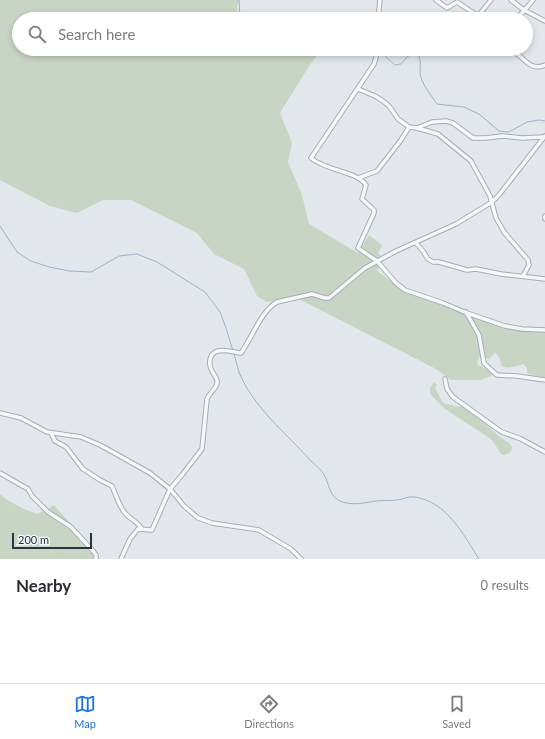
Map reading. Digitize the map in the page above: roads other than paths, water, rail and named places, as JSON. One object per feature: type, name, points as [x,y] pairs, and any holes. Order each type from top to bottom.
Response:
[{"type":"street","points":[[379,12],[380,0]]},
{"type":"street","points":[[436,0],[447,8],[457,2],[471,12]]},
{"type":"street","points":[[482,12],[491,0]]},
{"type":"street","points":[[511,0],[528,12]]},
{"type":"street","points":[[524,10],[528,7],[532,0]]},
{"type":"street","points":[[533,15],[545,21]]},
{"type":"street","points":[[376,56],[374,64],[311,158],[327,167],[358,178],[366,185],[362,199],[374,210],[374,213],[358,248],[377,262],[396,283],[405,290],[512,328],[545,330]]},
{"type":"street","points":[[520,56],[530,65],[545,65]]},
{"type":"street","points":[[358,89],[383,101],[389,106],[398,119],[409,127],[438,134],[471,161],[482,180],[492,202],[496,218],[504,232],[528,260],[528,265],[523,276]]},
{"type":"street","points":[[417,128],[432,122],[446,121],[453,123],[473,138],[502,136],[522,138],[545,136]]},
{"type":"street","points":[[358,178],[377,171],[402,140],[409,127]]},
{"type":"street","points":[[121,559],[130,539],[138,529],[152,530],[170,489],[202,449],[207,398],[217,385],[218,381],[210,368],[210,360],[213,353],[218,351],[226,351],[241,353],[261,319],[273,304],[312,294],[329,298],[356,275],[377,262],[396,251],[416,244],[456,224],[492,202],[504,190],[545,136]]},
{"type":"street","points":[[416,244],[428,259],[433,262],[439,262],[466,270],[476,268],[545,279]]},
{"type":"street","points":[[466,312],[468,319],[473,324],[479,335],[484,363],[494,373],[497,375],[545,380]]},
{"type":"street","points":[[445,380],[447,389],[453,397],[496,428],[502,432],[521,438],[545,452]]},
{"type":"street","points":[[0,412],[21,418],[51,433],[81,437],[100,445],[150,473],[170,489],[184,506],[198,518],[217,524],[259,530],[292,549],[302,559]]},
{"type":"street","points":[[51,433],[55,442],[66,447],[83,469],[112,486],[122,510],[140,525],[142,529]]},
{"type":"street","points":[[0,473],[28,489],[32,496],[48,512],[71,527],[93,551],[96,555],[96,559]]},
{"type":"waterway","points":[[239,0],[240,12]]},
{"type":"waterway","points":[[385,56],[395,65],[401,64],[408,56]]},
{"type":"waterway","points":[[419,56],[420,76],[437,104],[464,107],[479,114],[499,131],[509,132],[527,122],[539,120],[545,121]]},
{"type":"waterway","points":[[0,226],[17,252],[31,261],[49,267],[69,271],[91,272],[119,256],[137,254],[157,262],[205,292],[220,312],[233,351]]},
{"type":"waterway","points":[[234,354],[239,372],[253,397],[271,419],[322,471],[334,497],[344,503],[353,504],[397,500],[410,497],[426,500],[436,505],[453,520],[479,559]]}]
